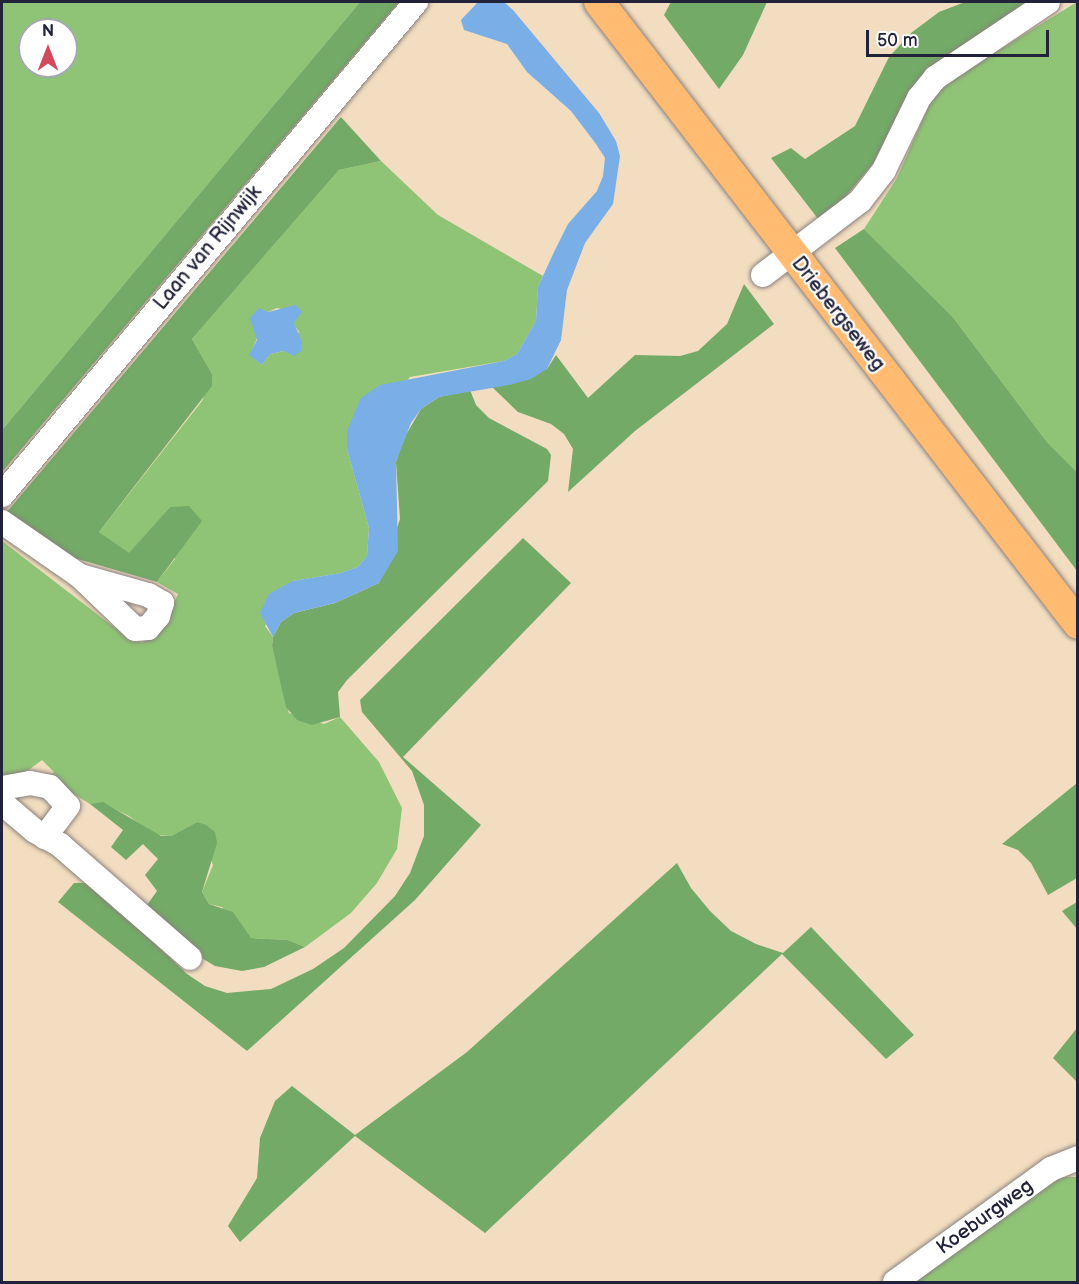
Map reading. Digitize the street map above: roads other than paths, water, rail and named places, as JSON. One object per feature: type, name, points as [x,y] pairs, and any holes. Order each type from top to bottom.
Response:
[{"type":"main road","name":"Driebergseweg","points":[[599,2],[791,255],[1077,624]]},
{"type":"street","name":"Laan van Rijnwijk","points":[[2,495],[416,2]]},
{"type":"street","points":[[763,275],[860,201],[884,170],[919,98],[935,78],[1048,2]]},
{"type":"street","points":[[2,522],[80,576]]},
{"type":"street","points":[[2,788],[30,783],[50,787],[68,806],[45,837]]},
{"type":"street","points":[[2,803],[45,837],[60,845],[190,958]]},
{"type":"street","name":"Koeburgweg","points":[[895,1282],[1051,1169],[1077,1158]]},
{"type":"water","points":[[478,2],[504,2],[513,10],[599,113],[616,141],[620,156],[613,204],[585,243],[567,290],[561,340],[547,369],[531,379],[509,385],[439,397],[421,409],[411,423],[396,462],[398,551],[379,583],[335,603],[294,613],[281,622],[273,637],[260,613],[269,594],[293,581],[341,573],[358,567],[367,556],[369,528],[347,449],[347,431],[361,398],[380,385],[504,361],[517,354],[536,321],[538,287],[554,252],[568,224],[597,191],[603,176],[605,158],[571,111],[527,72],[507,44],[464,30],[461,20]]},
{"type":"water","points":[[296,305],[302,312],[294,323],[302,342],[301,351],[294,356],[284,351],[270,354],[262,365],[249,355],[257,340],[250,318],[259,308],[268,312]]}]
